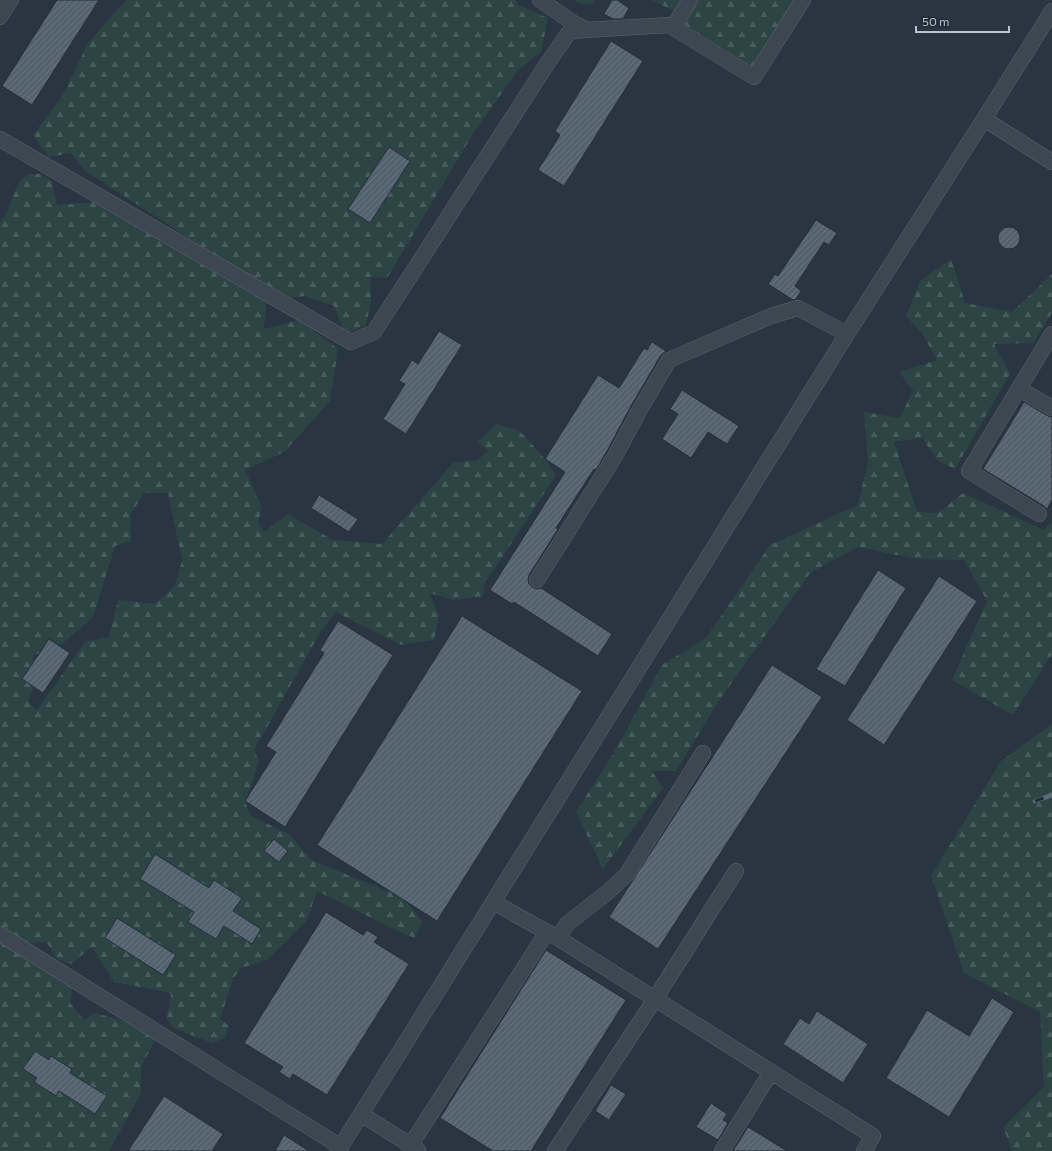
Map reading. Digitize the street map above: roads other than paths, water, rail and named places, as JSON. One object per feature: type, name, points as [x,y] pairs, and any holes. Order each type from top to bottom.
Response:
[{"type":"lane","points":[[0,17],[11,0]]},
{"type":"lane","points":[[540,0],[575,24],[589,30]]},
{"type":"lane","points":[[673,27],[690,0]]},
{"type":"lane","points":[[0,138],[351,342],[374,332],[543,70],[570,31],[669,25],[754,77],[803,0]]},
{"type":"lane","points":[[0,934],[340,1149],[847,334],[1052,11]]},
{"type":"lane","points":[[984,119],[1052,162]]},
{"type":"lane","points":[[537,580],[615,456],[669,360],[771,316],[798,308],[847,334]]},
{"type":"lane","points":[[1038,514],[969,471],[1052,334]]},
{"type":"lane","points":[[1019,389],[1052,408]]},
{"type":"lane","points":[[361,1114],[406,1147],[553,935],[609,891],[626,874],[703,753]]},
{"type":"lane","points":[[555,1151],[655,999],[736,871]]},
{"type":"lane","points":[[494,902],[553,935],[873,1136],[864,1151]]},
{"type":"lane","points":[[722,1151],[771,1072]]},
{"type":"railway","points":[[1035,801],[1052,795]]}]
